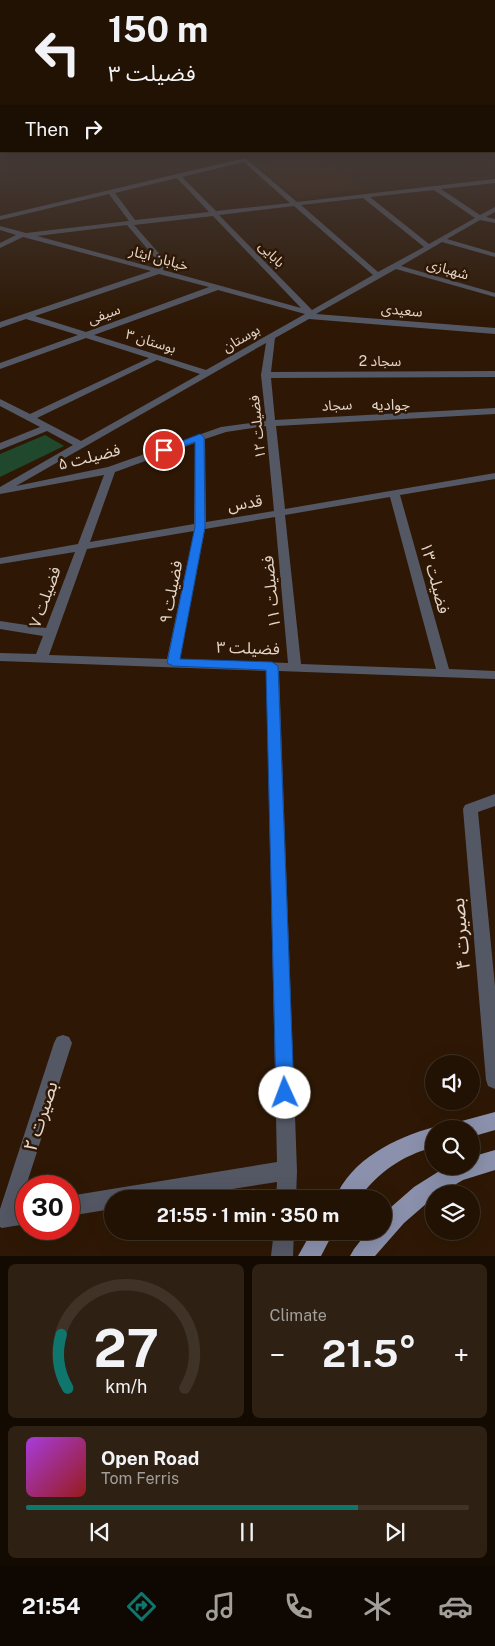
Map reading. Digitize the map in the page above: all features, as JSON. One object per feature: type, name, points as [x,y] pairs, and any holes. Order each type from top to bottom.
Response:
[{"type":"main road","points":[[480,1125],[495,1121]]},
{"type":"main road","points":[[352,1190],[384,1157],[403,1146],[425,1140]]},
{"type":"main road","points":[[392,1221],[415,1199],[436,1184],[448,1177],[495,1160]]},
{"type":"main road","points":[[309,1256],[319,1240]]},
{"type":"main road","points":[[362,1256],[375,1240]]},
{"type":"street","points":[[0,218],[66,203]]},
{"type":"street","points":[[0,325],[159,271],[160,259],[118,203]]},
{"type":"street","name":"بابایی","points":[[203,203],[310,315]]},
{"type":"street","points":[[0,246],[24,234],[307,203]]},
{"type":"street","points":[[372,203],[429,247]]},
{"type":"street","points":[[457,203],[480,218],[495,221]]},
{"type":"street","points":[[295,204],[378,276]]},
{"type":"street","name":"بوستان","points":[[0,492],[495,209]]},
{"type":"street","name":"خیابان ایثار","points":[[0,228],[218,287],[310,315]]},
{"type":"street","points":[[441,240],[495,255]]},
{"type":"street","name":"شهبازی","points":[[394,266],[495,295]]},
{"type":"street","name":"سیفی","points":[[0,366],[218,287]]},
{"type":"street","name":"سعیدی","points":[[310,315],[495,331]]},
{"type":"street","name":"بوستان ۳","points":[[26,316],[208,373]]},
{"type":"street","name":"فضیلت ۱۲","points":[[271,337],[266,376],[280,514]]},
{"type":"street","points":[[29,418],[157,357]]},
{"type":"street","name":"سجاد 2","points":[[266,376],[495,374]]},
{"type":"street","points":[[0,402],[81,445]]},
{"type":"street","name":"سجاد","points":[[270,423],[495,411]]},
{"type":"street","name":"فضیلت ۵","points":[[0,492],[111,470],[222,429],[270,423]]},
{"type":"street","points":[[0,447],[46,428]]},
{"type":"street","name":"فضیلت ۹","points":[[173,663],[200,527],[200,437]]},
{"type":"street","name":"فضیلت ۷","points":[[41,658],[80,548],[111,470]]},
{"type":"street","name":"قدس","points":[[0,562],[495,476]]},
{"type":"street","name":"فضیلت ۱۳","points":[[394,493],[444,673]]},
{"type":"street","name":"فضیلت ۱۱","points":[[280,514],[295,667]]},
{"type":"street","points":[[0,625],[50,633]]},
{"type":"street","name":"فضیلت ۳","points":[[0,657],[495,675]]},
{"type":"street","points":[[272,666],[286,1190]]},
{"type":"street","name":"بصیرت ۴","points":[[495,800],[470,809],[495,1080]]},
{"type":"street","name":"بصیرت ۲","points":[[11,1216],[63,1043]]},
{"type":"street","points":[[80,1204],[260,1173],[287,1171]]},
{"type":"street","points":[[282,1256],[283,1240]]},
{"type":"green space","points":[[45,435],[64,446],[0,477],[0,454]]},
{"type":"district","name":"جوادیه","points":[[391,404]]},
{"type":"route","points":[[164,450],[200,437],[200,527],[173,663],[272,666],[285,1093]]}]
